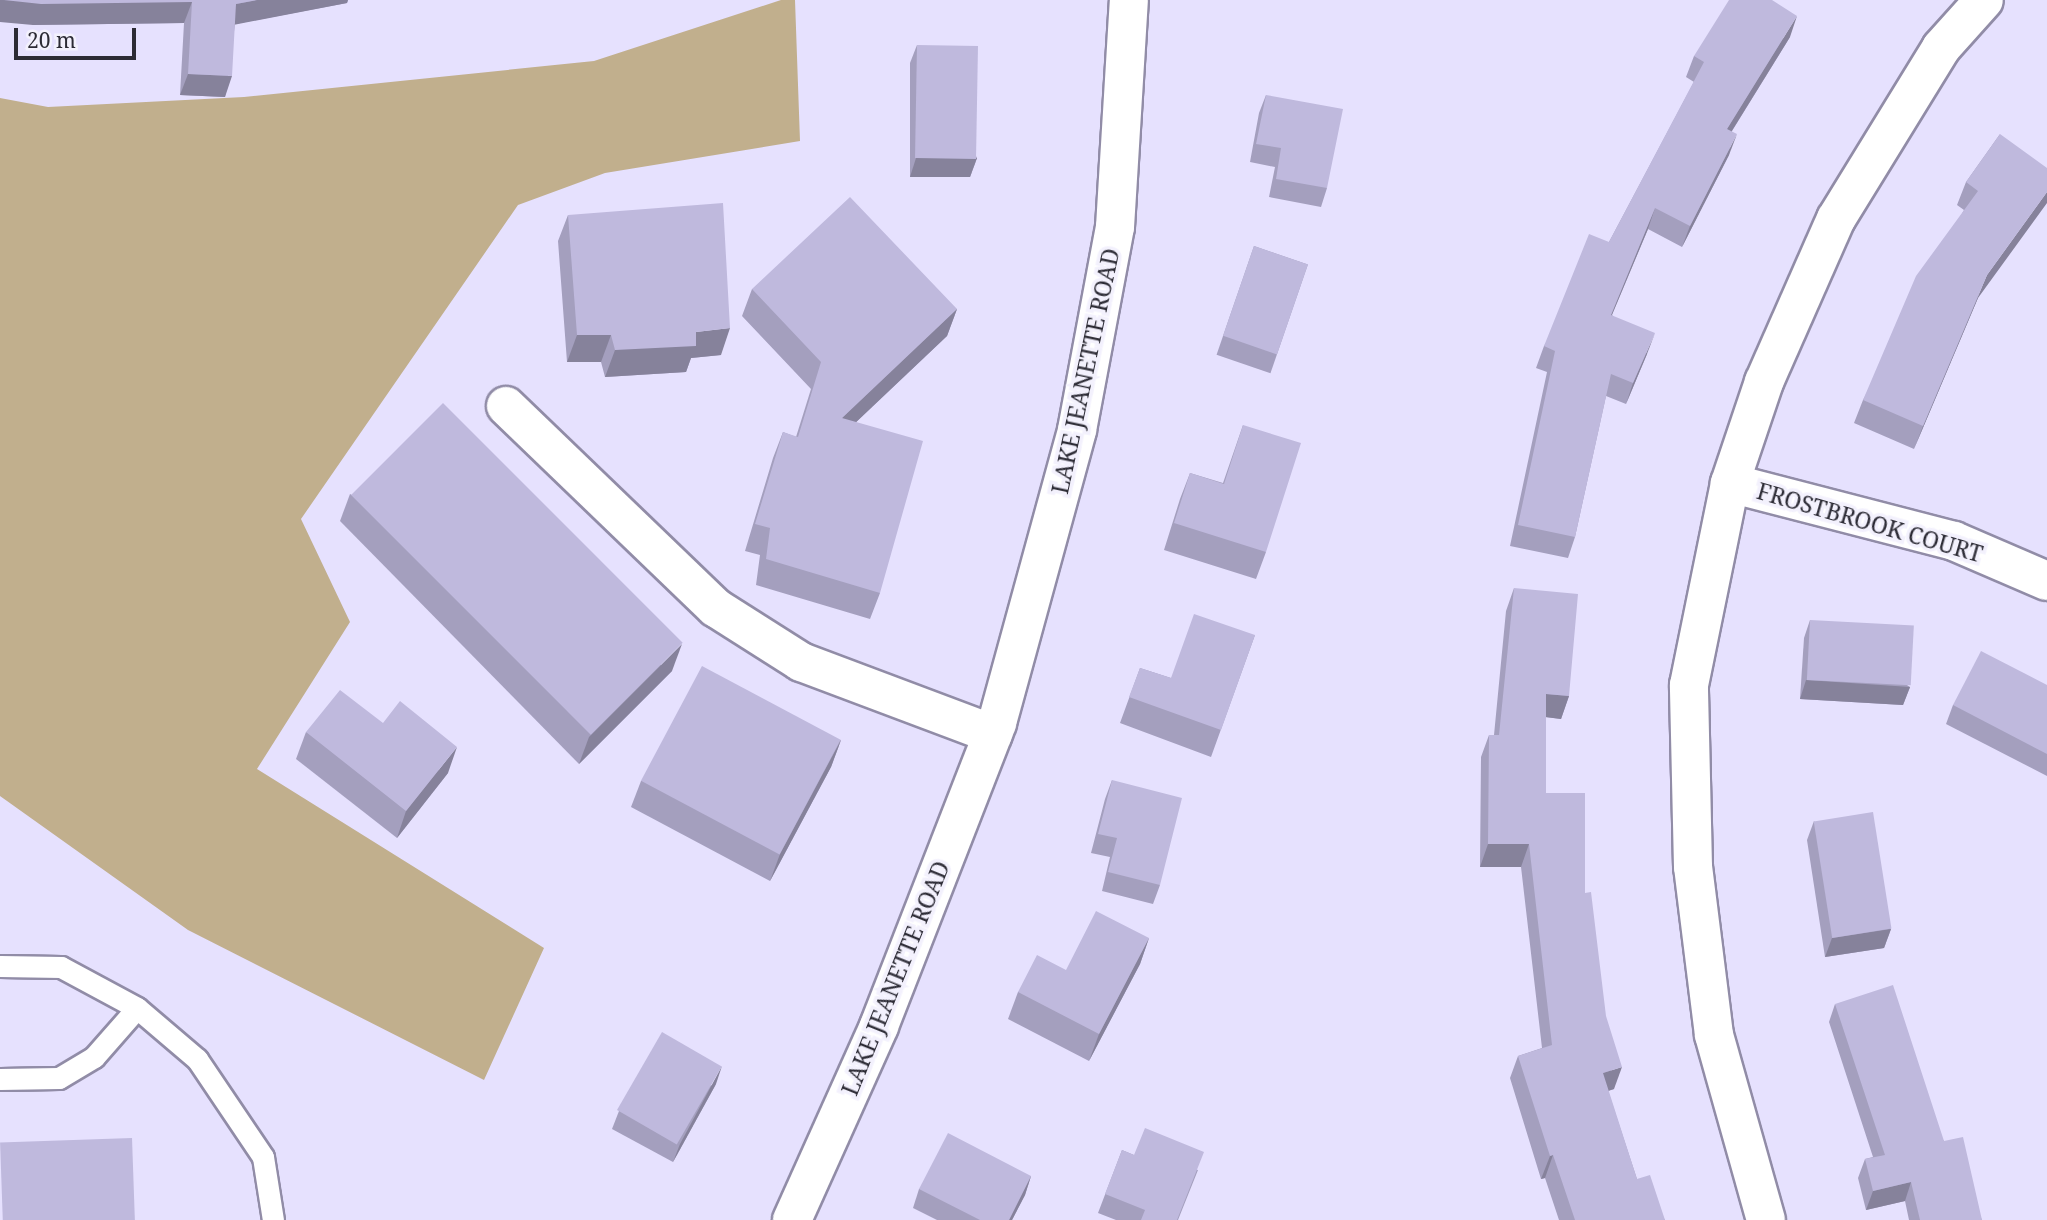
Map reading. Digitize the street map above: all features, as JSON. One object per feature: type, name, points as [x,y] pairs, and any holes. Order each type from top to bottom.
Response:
[{"type":"street","name":"LAKE JEANETTE ROAD","points":[[792,1220],[879,1026],[993,734],[1077,430],[1115,227],[1129,0]]},
{"type":"street","points":[[1766,1220],[1714,1035],[1693,867],[1689,685],[1730,483],[1764,382],[1836,219],[1941,48],[1984,0]]},
{"type":"street","points":[[506,406],[716,608],[801,662],[993,734]]},
{"type":"street","name":"FROSTBROOK COURT","points":[[1730,483],[1954,541],[2047,581]]},
{"type":"lane","points":[[0,966],[61,967],[137,1008],[197,1059],[264,1157],[273,1220]]},
{"type":"lane","points":[[0,1079],[60,1078],[94,1057],[137,1008]]},
{"type":"shaded area","points":[[781,0],[795,0],[800,141],[605,173],[518,205],[301,519],[350,622],[257,769],[544,948],[484,1080],[188,930],[0,796],[0,98],[48,107],[244,97],[594,61]]},
{"type":"building","points":[[4,0],[257,0],[236,4],[232,76],[188,74],[192,2],[41,4]]},
{"type":"building","points":[[1729,0],[1772,0],[1797,16],[1727,129],[1737,134],[1690,226],[1655,208],[1611,315],[1655,333],[1633,383],[1611,374],[1575,537],[1518,525],[1555,351],[1544,346],[1589,234],[1609,242],[1704,62],[1694,56]]},
{"type":"building","points":[[917,45],[978,46],[976,159],[915,158]]},
{"type":"building","points":[[1266,95],[1343,109],[1327,188],[1276,179],[1281,148],[1256,144]]},
{"type":"building","points":[[2000,134],[2047,168],[2047,192],[1987,275],[1923,426],[1863,400],[1916,276],[1978,191],[1966,182]]},
{"type":"building","points":[[850,197],[957,309],[842,418],[923,441],[880,593],[766,559],[770,528],[755,524],[783,432],[798,437],[821,362],[752,289]]},
{"type":"building","points":[[723,203],[730,328],[696,332],[696,346],[615,350],[611,335],[577,335],[568,215]]},
{"type":"building","points":[[1254,246],[1308,265],[1277,354],[1223,336]]},
{"type":"building","points":[[443,403],[683,643],[591,735],[351,495]]},
{"type":"building","points":[[1243,425],[1301,443],[1266,552],[1174,523],[1190,473],[1224,484]]},
{"type":"building","points":[[1514,588],[1578,594],[1569,696],[1546,694],[1546,793],[1585,793],[1585,893],[1591,892],[1606,1016],[1622,1067],[1603,1073],[1637,1179],[1650,1175],[1665,1220],[1575,1220],[1553,1155],[1550,1156],[1518,1056],[1552,1045],[1529,844],[1488,844],[1489,735],[1499,735]]},
{"type":"building","points":[[1194,614],[1255,635],[1221,730],[1129,697],[1140,668],[1171,678]]},
{"type":"building","points":[[1810,620],[1914,625],[1911,685],[1807,680]]},
{"type":"building","points":[[1981,651],[2047,685],[2047,754],[1953,705]]},
{"type":"building","points":[[702,666],[841,740],[780,854],[641,781]]},
{"type":"building","points":[[340,690],[383,723],[400,701],[457,747],[406,811],[306,732]]},
{"type":"building","points":[[1112,780],[1182,798],[1160,885],[1108,872],[1117,838],[1098,834]]},
{"type":"building","points":[[1873,812],[1891,929],[1832,938],[1814,821]]},
{"type":"building","points":[[1096,911],[1149,938],[1099,1034],[1018,992],[1037,955],[1066,970]]},
{"type":"building","points":[[1893,985],[1944,1141],[1963,1137],[1982,1220],[1920,1220],[1911,1182],[1873,1191],[1865,1159],[1885,1155],[1835,1004]]},
{"type":"building","points":[[662,1032],[722,1066],[677,1144],[617,1110]]},
{"type":"building","points":[[1145,1128],[1204,1152],[1177,1220],[1141,1220],[1145,1210],[1105,1194],[1122,1150],[1134,1155]]},
{"type":"building","points":[[948,1133],[1031,1176],[1009,1220],[980,1220],[919,1189]]},
{"type":"building","points":[[132,1138],[135,1220],[3,1220],[0,1143]]}]
